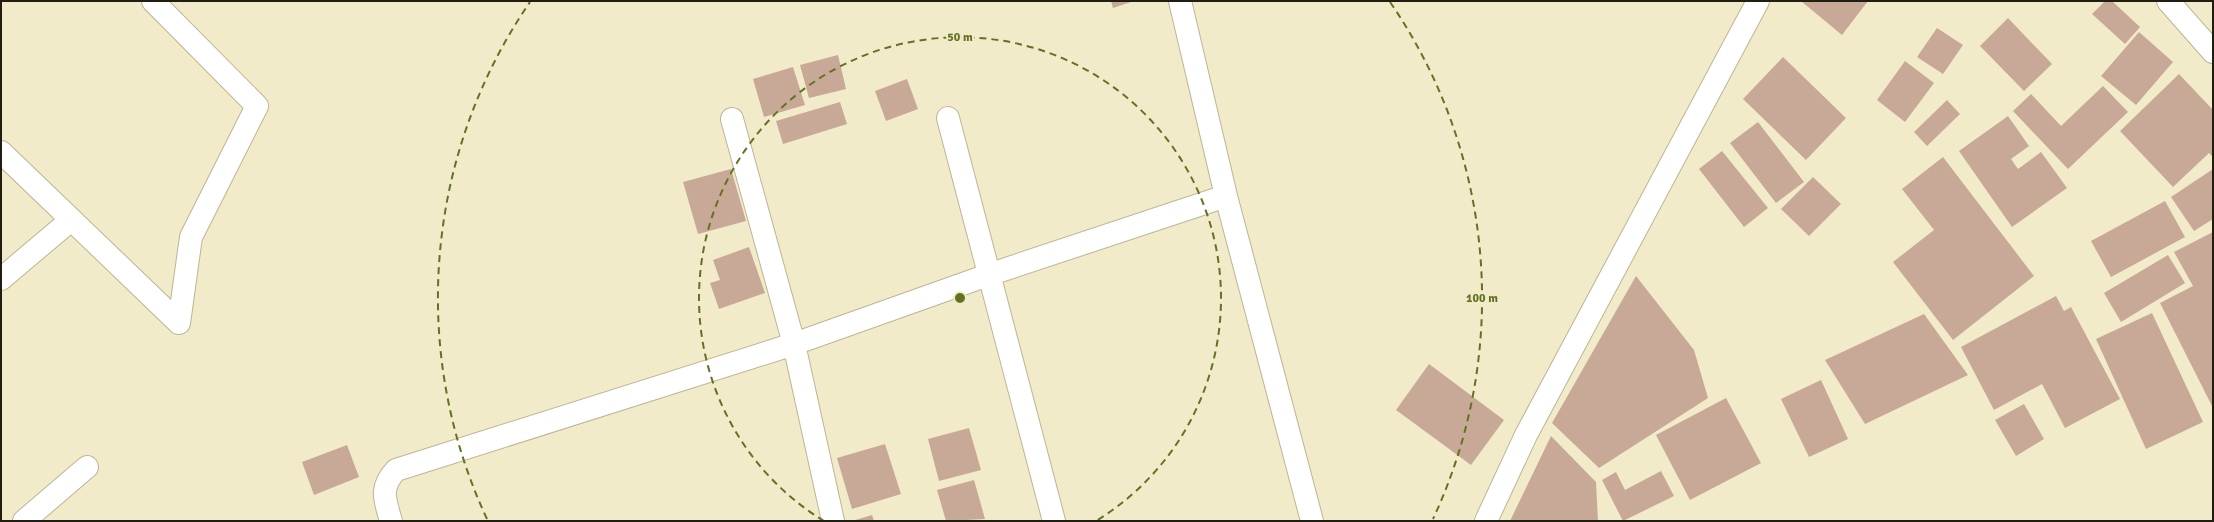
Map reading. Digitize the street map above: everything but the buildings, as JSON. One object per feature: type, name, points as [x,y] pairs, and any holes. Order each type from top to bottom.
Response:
[{"type":"street","points":[[1,152],[179,323],[191,237],[257,106],[153,1]]},
{"type":"street","points":[[1180,1],[1226,196],[1312,521]]},
{"type":"street","points":[[1486,521],[1526,435],[1758,1]]},
{"type":"street","points":[[2168,1],[2213,52]]},
{"type":"street","points":[[948,118],[988,276],[1054,521]]},
{"type":"street","points":[[732,119],[794,344],[833,521]]},
{"type":"street","points":[[391,521],[384,488],[388,478],[396,470],[794,344],[988,276],[1226,196]]},
{"type":"street","points":[[1,279],[71,220]]},
{"type":"street","points":[[24,521],[87,467]]}]
